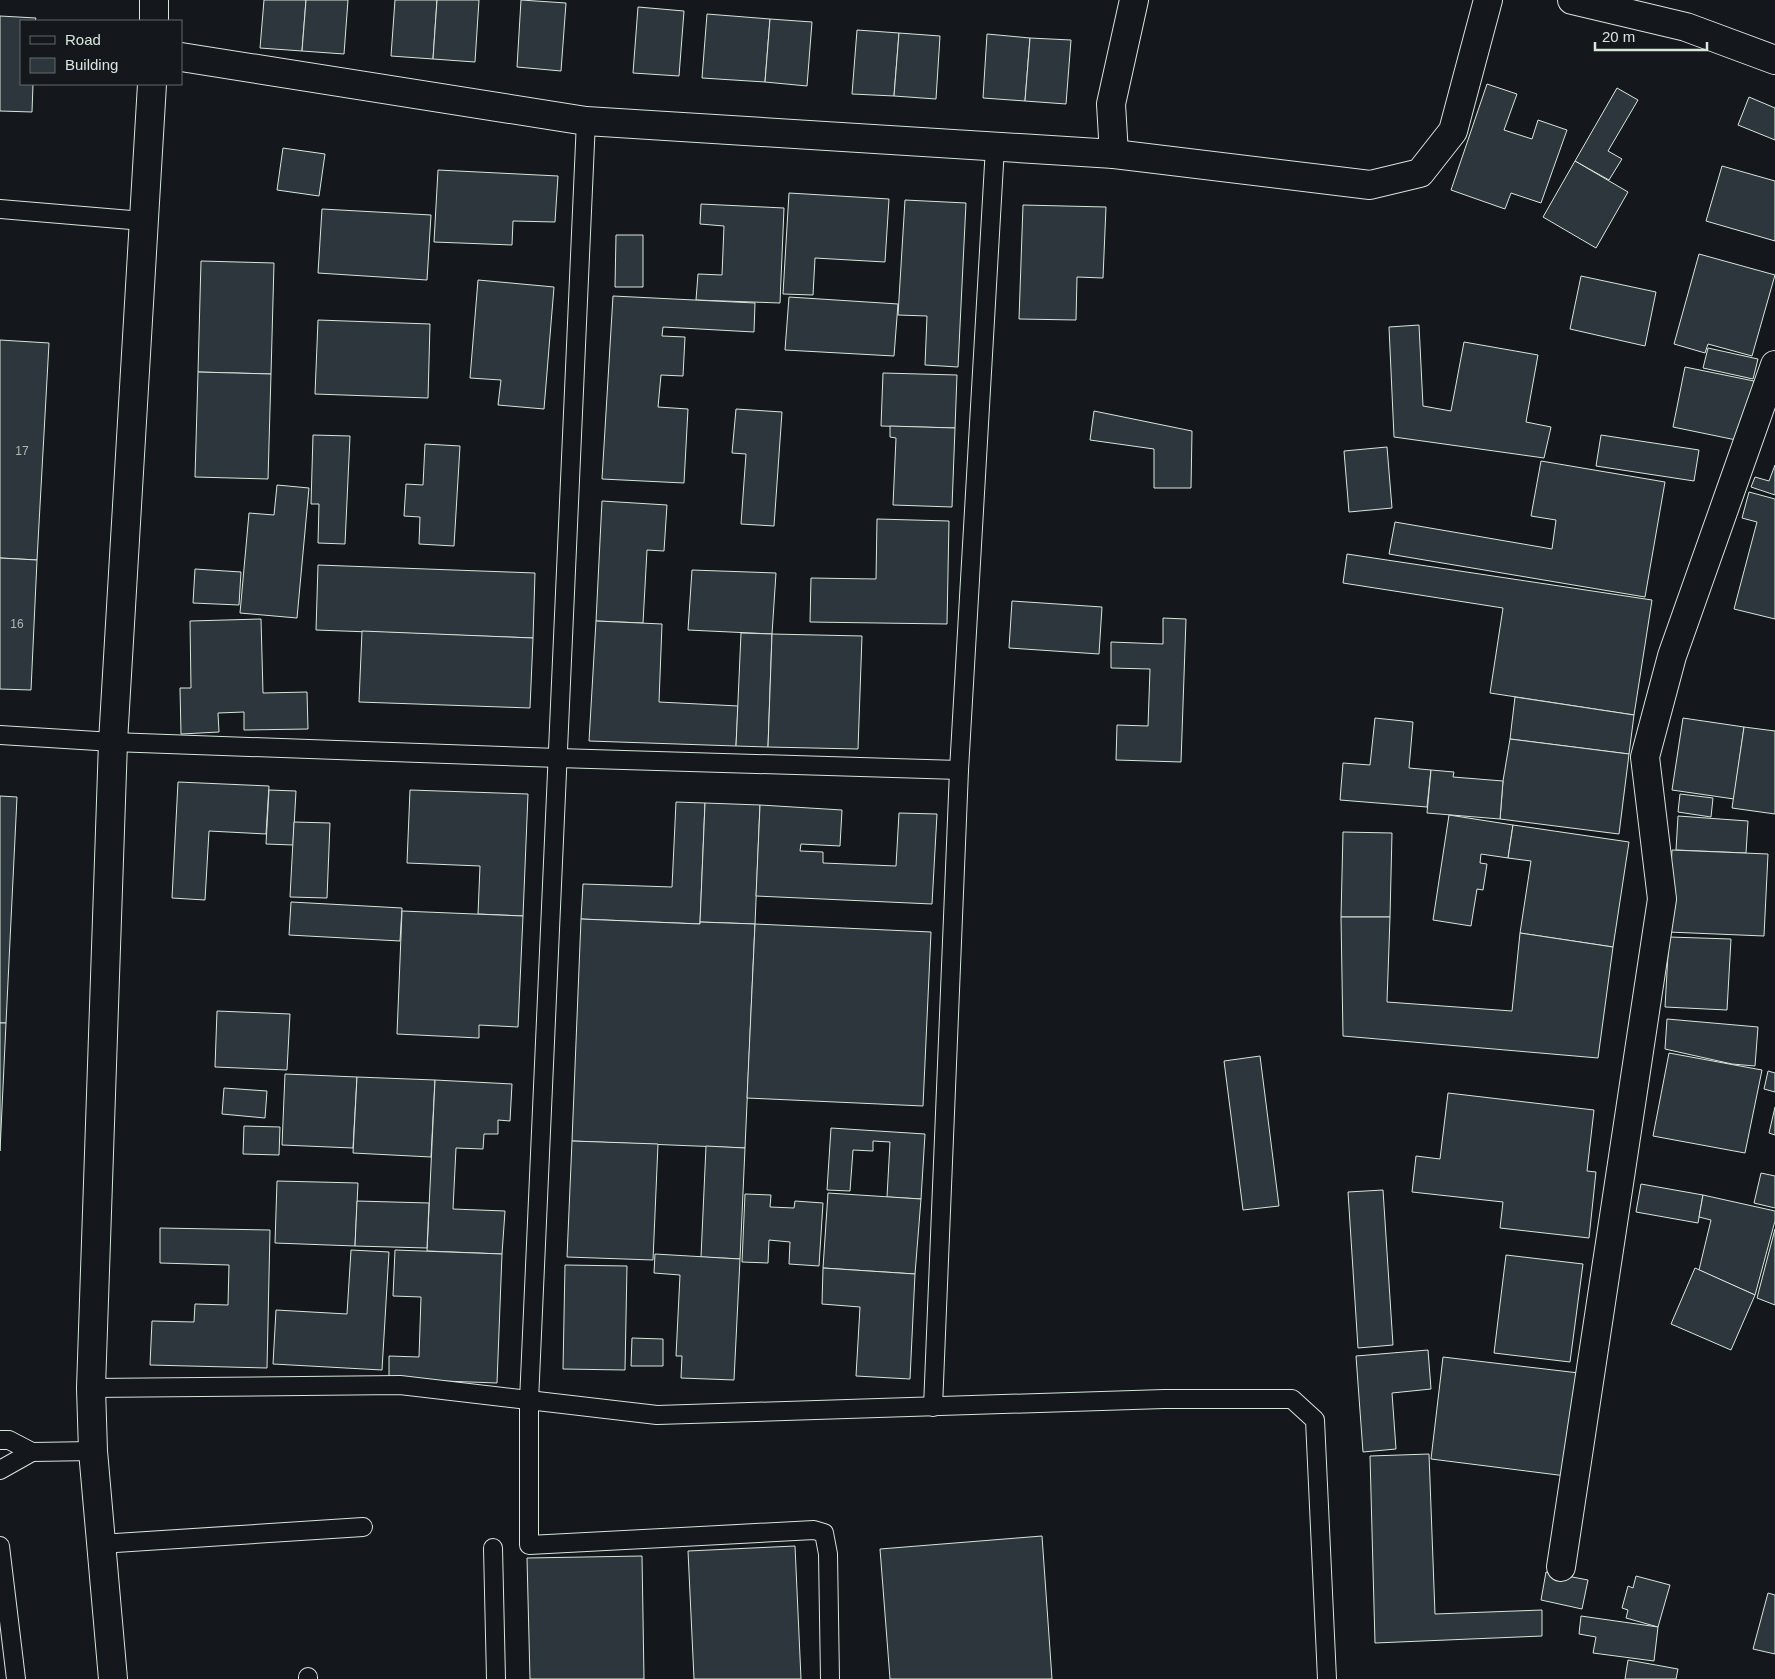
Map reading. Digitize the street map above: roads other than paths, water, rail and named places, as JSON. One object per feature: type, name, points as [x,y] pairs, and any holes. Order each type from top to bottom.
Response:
[{"type":"street","points":[[154,0],[154,20]]},
{"type":"street","points":[[1114,154],[1111,104],[1134,0]]},
{"type":"street","points":[[182,57],[586,121],[1114,154],[1370,186],[1420,173],[1453,131],[1488,0]]},
{"type":"street","points":[[1572,0],[1686,27],[1775,60]]},
{"type":"street","points":[[113,1679],[92,1451],[91,1388],[114,742],[152,85]]},
{"type":"street","points":[[1561,1568],[1662,899],[1645,757],[1672,656],[1775,365]]},
{"type":"lane","points":[[586,121],[529,1401],[529,1545],[814,1530],[824,1533],[828,1554],[830,1679]]},
{"type":"lane","points":[[933,1407],[959,770],[995,147]]},
{"type":"lane","points":[[0,209],[143,221]]},
{"type":"lane","points":[[0,735],[114,742],[959,770]]},
{"type":"lane","points":[[91,1388],[400,1385],[657,1415],[1292,1398],[1315,1420],[1327,1679]]},
{"type":"lane","points":[[0,1440],[9,1440],[32,1452]]},
{"type":"lane","points":[[0,1470],[32,1452],[92,1451]]},
{"type":"lane","points":[[100,1544],[363,1527]]},
{"type":"lane","points":[[0,1546],[16,1679]]},
{"type":"lane","points":[[493,1548],[496,1679]]}]
